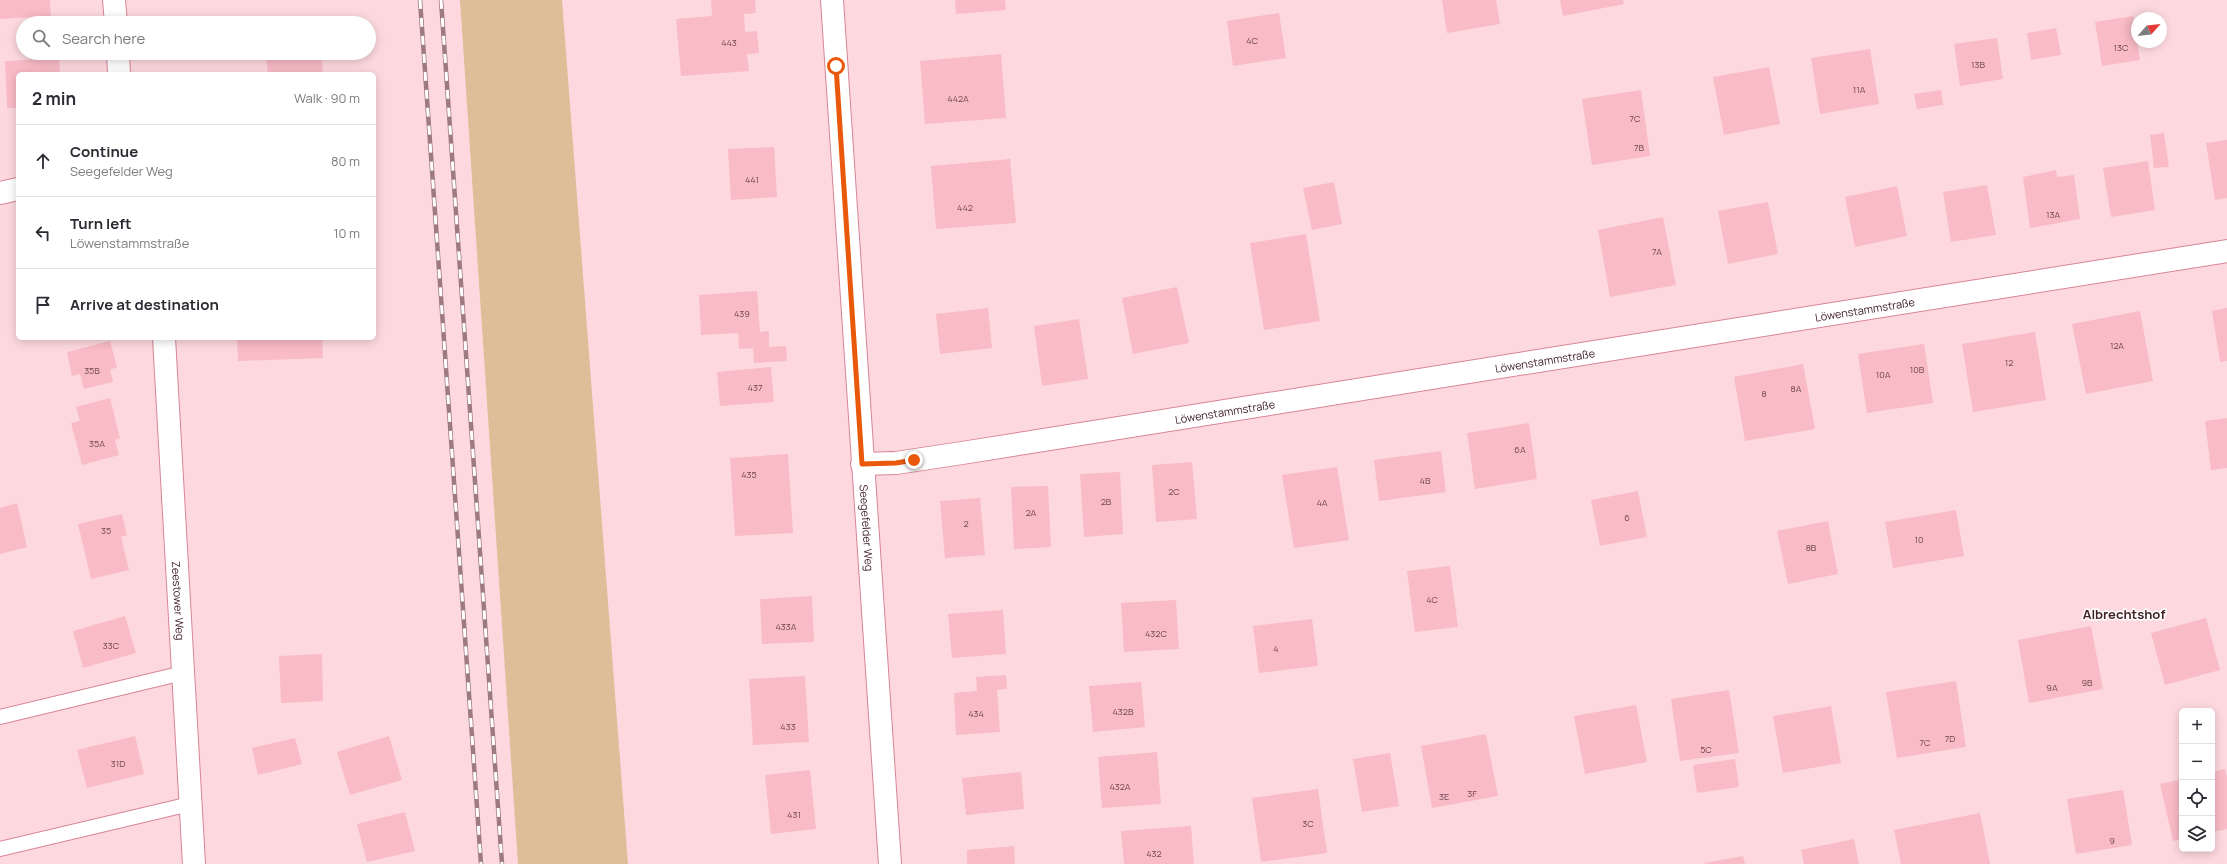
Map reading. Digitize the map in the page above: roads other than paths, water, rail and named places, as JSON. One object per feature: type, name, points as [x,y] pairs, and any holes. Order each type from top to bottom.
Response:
[{"type":"street","points":[[114,0],[115,16]]},
{"type":"street","name":"Seegefelder Weg","points":[[832,0],[890,864]]},
{"type":"street","points":[[118,60],[119,72]]},
{"type":"street","points":[[0,193],[16,189]]},
{"type":"street","name":"Löwenstammstraße","points":[[862,464],[896,463],[970,452],[2227,252]]},
{"type":"street","name":"Zeestower Weg","points":[[164,340],[194,864]]},
{"type":"lane","points":[[0,717],[183,673]]},
{"type":"lane","points":[[0,849],[190,804]]},
{"type":"railway","points":[[420,0],[481,864]]},
{"type":"railway","points":[[441,0],[502,864]]},
{"type":"district","name":"Albrechtshof","points":[[2124,614]]}]
